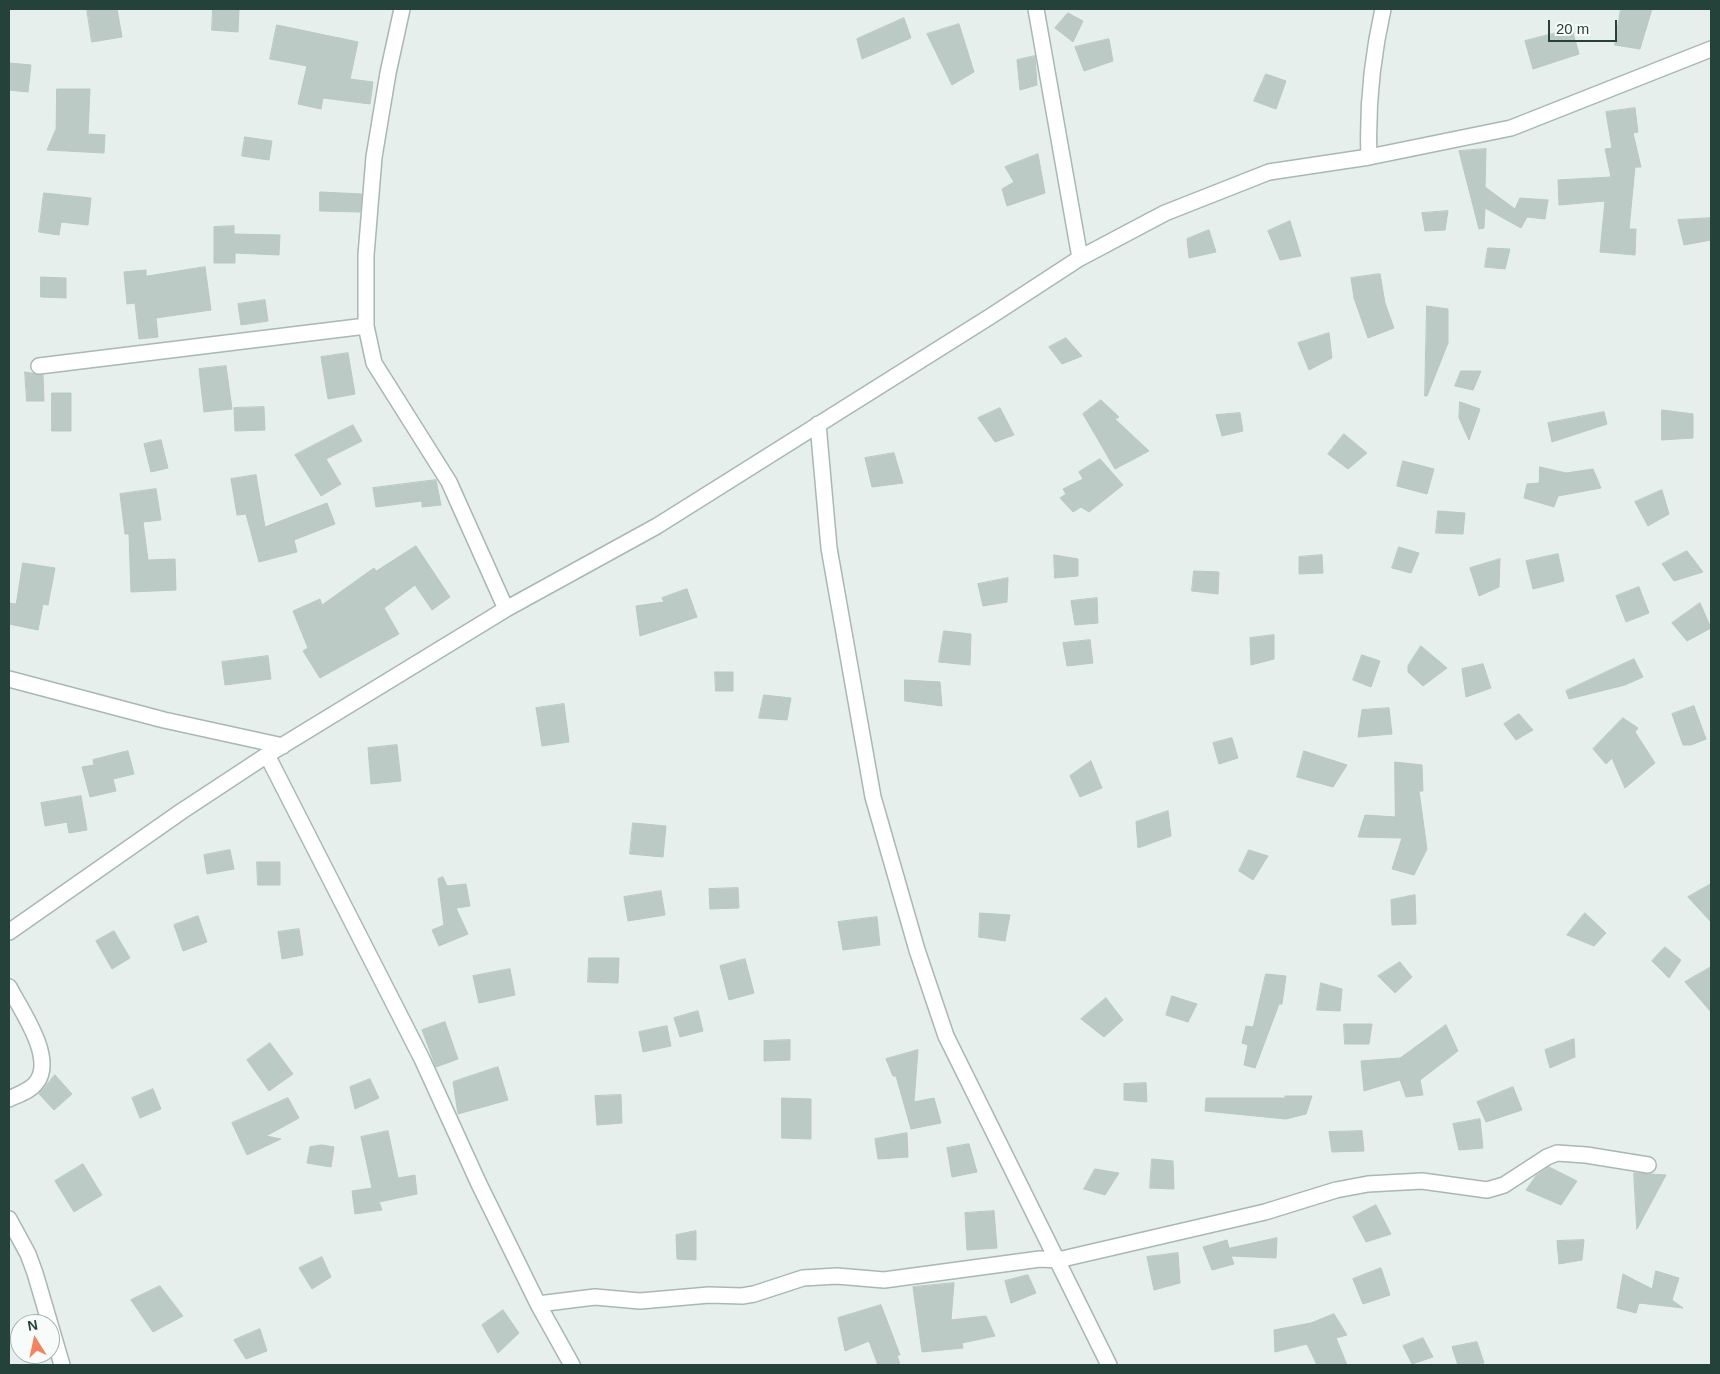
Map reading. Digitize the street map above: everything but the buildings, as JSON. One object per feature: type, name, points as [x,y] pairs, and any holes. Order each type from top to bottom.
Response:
[{"type":"street","points":[[402,9],[388,73],[374,157],[366,256],[366,326],[374,363],[449,482],[506,609]]},
{"type":"street","points":[[1036,9],[1080,258]]},
{"type":"street","points":[[1369,156],[1368,121],[1373,56],[1383,9]]},
{"type":"street","points":[[9,932],[182,811],[267,755],[506,609],[657,526],[1080,258],[1166,213],[1269,172],[1369,156],[1511,128],[1711,49]]},
{"type":"street","points":[[39,366],[366,326]]},
{"type":"street","points":[[818,424],[829,548],[873,797],[895,874],[946,1036],[1109,1365]]},
{"type":"street","points":[[9,679],[164,720],[283,746]]},
{"type":"street","points":[[267,755],[422,1059],[478,1184],[538,1304],[572,1365]]},
{"type":"street","points":[[9,987],[42,1053],[42,1069],[36,1084],[9,1099]]},
{"type":"street","points":[[538,1304],[595,1297],[640,1301],[709,1295],[742,1296],[803,1278],[837,1276],[884,1280],[1040,1259],[1058,1260],[1265,1212],[1336,1190],[1368,1184],[1422,1181],[1487,1190],[1504,1185],[1547,1157],[1557,1153],[1586,1155],[1648,1165]]},
{"type":"street","points":[[9,1219],[35,1273],[62,1365]]}]
